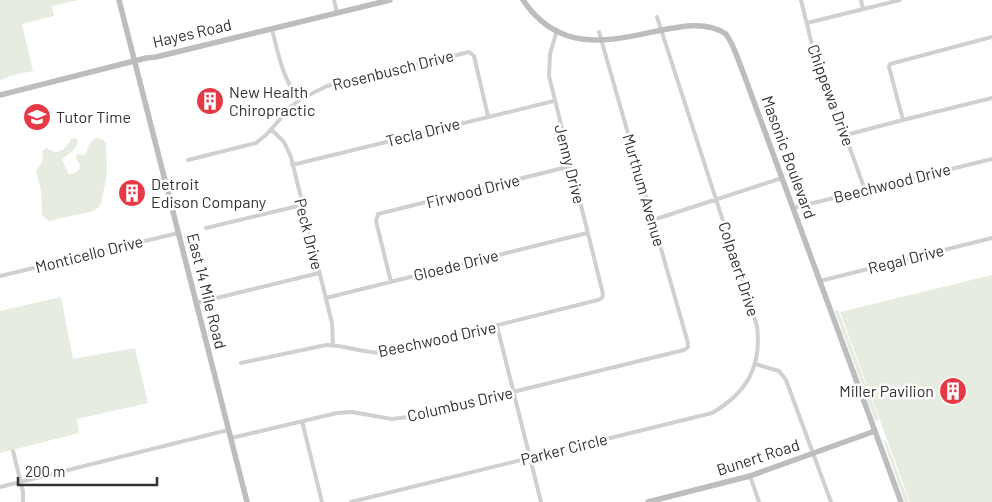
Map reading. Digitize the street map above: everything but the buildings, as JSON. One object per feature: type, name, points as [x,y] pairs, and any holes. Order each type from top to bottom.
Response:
[{"type":"street","name":"East 14 Mile Road","points":[[119,0],[247,502]]},
{"type":"street","points":[[334,0],[337,13]]},
{"type":"street","name":"Hayes Road","points":[[0,95],[390,0]]},
{"type":"street","points":[[523,0],[536,16],[557,30],[580,34],[607,30]]},
{"type":"street","name":"Chippewa Drive","points":[[801,0],[818,59],[865,190]]},
{"type":"street","points":[[861,0],[863,9]]},
{"type":"street","points":[[807,24],[900,0]]},
{"type":"street","points":[[649,20],[666,15]]},
{"type":"street","name":"Colpaert Drive","points":[[657,17],[757,326],[759,344],[755,364]]},
{"type":"street","name":"Masonic Boulevard","points":[[712,21],[726,34],[735,50],[901,502]]},
{"type":"street","points":[[272,29],[283,71],[300,100]]},
{"type":"street","name":"Jenny Drive","points":[[557,30],[549,62],[549,76],[603,294],[602,298]]},
{"type":"street","name":"Murthum Avenue","points":[[599,32],[688,347]]},
{"type":"street","points":[[903,120],[890,66],[893,62],[992,37]]},
{"type":"street","name":"Rosenbusch Drive","points":[[188,160],[256,143],[271,130],[290,108],[300,100],[327,86],[471,52],[474,56],[488,116]]},
{"type":"street","points":[[846,135],[992,98]]},
{"type":"street","name":"Tecla Drive","points":[[292,165],[554,101]]},
{"type":"street","name":"Peck Drive","points":[[271,130],[284,142],[292,165],[332,323],[333,345]]},
{"type":"street","name":"Beechwood Drive","points":[[793,208],[992,159]]},
{"type":"street","name":"Firwood Drive","points":[[391,282],[376,216],[571,166]]},
{"type":"street","points":[[653,220],[782,178]]},
{"type":"street","points":[[206,228],[302,204]]},
{"type":"street","name":"Monticello Drive","points":[[0,276],[178,232]]},
{"type":"street","name":"Gloede Drive","points":[[326,298],[587,233]]},
{"type":"street","name":"Regal Drive","points":[[820,281],[992,238]]},
{"type":"street","points":[[196,303],[319,273]]},
{"type":"street","name":"Beechwood Drive","points":[[241,363],[319,345],[333,345],[368,353],[386,353],[602,298]]},
{"type":"street","points":[[497,326],[541,502]]},
{"type":"street","name":"Columbus Drive","points":[[230,438],[346,412],[383,419],[403,419],[688,347]]},
{"type":"street","points":[[755,364],[783,375],[790,388],[830,502]]},
{"type":"street","name":"Parker Circle","points":[[351,502],[712,413],[724,406],[741,391],[755,364]]},
{"type":"street","points":[[302,421],[322,502]]},
{"type":"street","points":[[0,487],[228,430]]},
{"type":"street","name":"Bunert Road","points":[[648,502],[750,476],[874,431]]},
{"type":"street","points":[[13,451],[23,502]]},
{"type":"street","points":[[750,476],[759,502]]},
{"type":"shaded area","points":[[0,0],[79,0],[52,6],[54,16],[22,24],[33,71],[0,80]]},
{"type":"shaded area","points":[[76,138],[78,141],[76,147],[62,160],[69,174],[79,170],[80,165],[76,159],[77,154],[85,155],[90,143],[96,138],[102,139],[106,143],[107,174],[101,203],[93,211],[49,221],[42,215],[41,191],[36,171],[42,162],[43,150],[47,148],[55,152],[61,151],[71,139]]},
{"type":"shaded area","points":[[992,275],[992,502],[910,502],[840,312]]},
{"type":"shaded area","points":[[61,297],[73,359],[135,348],[148,403],[77,419],[79,433],[0,453],[0,311]]},
{"type":"shaded area","points":[[838,310],[879,420],[875,421],[835,311]]},
{"type":"shaded area","points":[[883,440],[886,441],[909,502],[905,502]]},
{"type":"place","name":"New Health Chiropractic","points":[[210,101]]},
{"type":"place","name":"Tutor Time","points":[[37,117]]},
{"type":"place","name":"Detroit Edison Company","points":[[132,193]]},
{"type":"place","name":"Miller Pavilion","points":[[953,391]]}]
